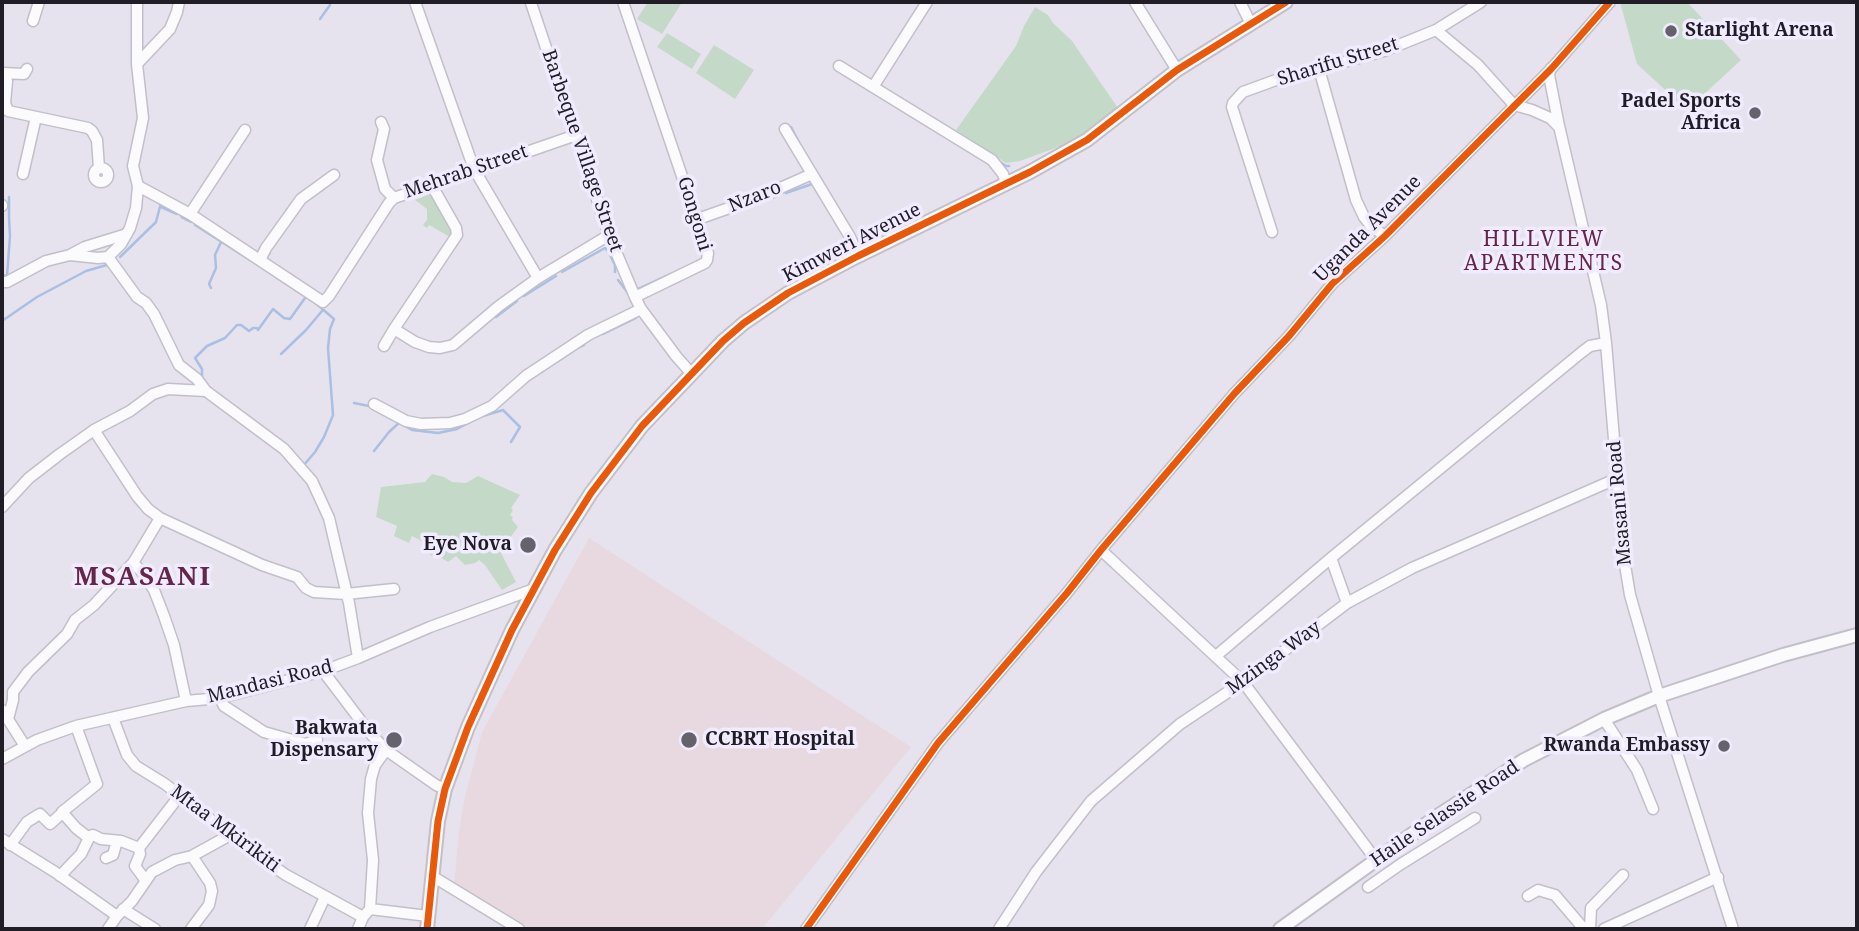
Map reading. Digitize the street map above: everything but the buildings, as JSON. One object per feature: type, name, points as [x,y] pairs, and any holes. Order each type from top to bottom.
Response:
[{"type":"street","points":[[33,21],[39,2]]},
{"type":"street","points":[[70,255],[108,257],[127,234],[136,208],[138,186],[133,166],[143,118],[137,64],[137,2]]},
{"type":"street","points":[[137,64],[170,29],[179,2]]},
{"type":"street","points":[[415,2],[474,169],[538,278]]},
{"type":"street","name":"Gongoni","points":[[623,2],[707,246],[707,260],[635,298]]},
{"type":"street","points":[[873,87],[927,2]]},
{"type":"street","points":[[1135,2],[1177,70]]},
{"type":"street","points":[[1240,2],[1251,24]]},
{"type":"street","name":"Kimweri Avenue","points":[[428,923],[438,821],[445,789],[468,727],[512,631],[555,550],[591,493],[642,426],[691,373],[723,341],[766,307],[796,288],[1087,141],[1177,70],[1286,2]]},
{"type":"street","name":"Sharifu Street","points":[[1272,232],[1233,107],[1242,92],[1287,76],[1384,51],[1436,30],[1480,2]]},
{"type":"street","name":"Uganda Avenue","points":[[806,929],[938,743],[1234,394],[1289,336],[1332,284],[1385,236],[1552,68],[1610,2]]},
{"type":"street","name":"Barbeque Village Street","points":[[531,3],[609,235],[635,298]]},
{"type":"street","points":[[1436,30],[1478,65],[1514,105],[1550,118],[1559,126]]},
{"type":"street","points":[[838,66],[992,160],[1003,174],[1006,183]]},
{"type":"street","name":"Msasani Road","points":[[1552,68],[1549,75],[1559,126],[1601,305],[1626,577],[1659,696],[1733,929]]},
{"type":"street","points":[[2,74],[24,74],[27,69]]},
{"type":"street","points":[[1319,69],[1356,200],[1364,218],[1385,236]]},
{"type":"street","points":[[2,74],[7,82],[6,109],[83,126],[92,131],[97,140],[99,168]]},
{"type":"street","points":[[23,174],[36,117]]},
{"type":"street","points":[[381,122],[384,129],[377,160],[385,189],[394,198]]},
{"type":"street","points":[[785,129],[850,237],[858,256]]},
{"type":"street","points":[[190,214],[245,130]]},
{"type":"street","name":"Mehrab Street","points":[[260,260],[323,302],[394,198],[576,135]]},
{"type":"street","name":"Nzaro","points":[[698,219],[760,197],[812,174]]},
{"type":"street","points":[[138,186],[190,214],[260,260],[302,199],[334,175]]},
{"type":"street","points":[[384,346],[457,235],[456,228],[431,184]]},
{"type":"street","points":[[136,208],[156,195]]},
{"type":"street","points":[[2,282],[7,282],[46,261],[127,234]]},
{"type":"street","points":[[394,329],[429,347],[453,345],[499,306],[538,278],[609,235]]},
{"type":"street","points":[[108,257],[154,314],[179,365],[197,379],[205,391],[284,449],[312,481],[329,518],[358,658]]},
{"type":"street","points":[[635,298],[691,373]]},
{"type":"street","points":[[374,404],[407,421],[421,424],[465,419],[492,406],[526,376],[588,335],[641,309]]},
{"type":"street","name":"Mzinga Way","points":[[1216,656],[1582,352],[1591,346],[1606,343]]},
{"type":"street","points":[[2,508],[29,478],[94,430],[130,411],[153,394],[168,389],[205,391]]},
{"type":"street","points":[[94,430],[137,496],[160,518],[262,565],[297,577],[306,588],[314,592],[346,594],[394,590]]},
{"type":"street","name":"Mzinga Way","points":[[999,929],[1035,872],[1091,801],[1180,724],[1243,682],[1347,603],[1412,569],[1618,478]]},
{"type":"street","points":[[25,746],[5,715],[13,700],[13,692],[28,672],[67,635],[75,620],[94,605],[134,563],[160,518]]},
{"type":"street","points":[[1101,550],[1243,682],[1377,860]]},
{"type":"street","points":[[1331,558],[1347,603]]},
{"type":"street","points":[[134,563],[154,590],[164,616],[174,645],[186,701]]},
{"type":"street","name":"Mandasi Road","points":[[2,759],[50,734],[76,726],[186,701],[220,698],[323,671],[393,641],[534,589]]},
{"type":"street","name":"Haile Selassie Road","points":[[1280,929],[1436,817],[1524,760],[1604,719],[1659,696],[1783,655],[1857,635]]},
{"type":"street","points":[[323,671],[386,750],[445,789]]},
{"type":"street","points":[[220,698],[224,706],[264,732],[306,744],[317,740]]},
{"type":"street","name":"Mtaa Mkirikiti","points":[[113,718],[130,761],[286,875],[325,897],[367,913]]},
{"type":"street","points":[[1604,719],[1637,770],[1653,808]]},
{"type":"street","points":[[60,876],[85,847],[89,838],[62,812],[97,784],[76,726]]},
{"type":"street","points":[[358,929],[367,913],[373,860],[368,813],[372,773],[386,750]]},
{"type":"street","points":[[146,881],[135,866],[140,854],[139,848],[180,796]]},
{"type":"street","points":[[60,816],[50,824],[40,814],[6,842],[120,912],[155,929]]},
{"type":"street","points":[[1368,887],[1475,818]]},
{"type":"street","points":[[87,837],[93,835],[139,848]]},
{"type":"street","points":[[108,929],[156,870],[175,860],[192,856],[230,835]]},
{"type":"street","points":[[106,858],[113,855],[117,841]]},
{"type":"street","points":[[191,929],[209,905],[212,891],[210,883],[192,856]]},
{"type":"street","points":[[1590,929],[1591,908],[1623,875]]},
{"type":"street","points":[[432,876],[519,929]]},
{"type":"street","points":[[1604,929],[1623,926],[1718,877]]},
{"type":"street","points":[[1528,896],[1538,890],[1555,895],[1584,929]]},
{"type":"street","points":[[310,929],[325,897]]},
{"type":"street","points":[[367,913],[404,912],[428,923]]},
{"type":"shaded area","name":"CCBRT Hospital","points":[[589,538],[911,747],[762,929],[529,929],[454,884],[465,796],[482,732]]},
{"type":"green space","points":[[648,2],[681,4],[662,34],[637,19]]},
{"type":"green space","name":"Starlight Arena","points":[[1620,2],[1687,2],[1741,60],[1687,110],[1637,64]]},
{"type":"green space","points":[[1035,7],[1048,15],[1072,41],[1120,111],[1088,136],[1020,161],[1006,163],[956,130],[1016,46]]},
{"type":"green space","points":[[667,33],[701,54],[692,69],[657,47]]},
{"type":"green space","points":[[714,45],[754,70],[735,99],[696,73]]},
{"type":"green space","points":[[430,194],[454,232],[450,237],[429,225],[427,228],[423,225],[427,220],[427,209],[415,200]]},
{"type":"green space","points":[[432,474],[452,482],[466,483],[478,476],[520,495],[511,508],[513,510],[510,515],[518,527],[509,539],[512,542],[501,550],[516,582],[502,590],[479,560],[465,565],[456,556],[448,562],[435,554],[432,556],[422,548],[424,542],[412,536],[409,543],[394,536],[397,526],[376,517],[381,487],[425,482]]},
{"type":"waterway","points":[[320,19],[330,5]]},
{"type":"waterway","points":[[791,127],[805,154]]},
{"type":"waterway","points":[[997,160],[1009,166]]},
{"type":"waterway","points":[[786,193],[812,184]]},
{"type":"waterway","points":[[765,200],[778,196]]},
{"type":"waterway","points":[[2,275],[7,276],[9,197]]},
{"type":"waterway","points":[[120,257],[156,222],[161,203]]},
{"type":"waterway","points":[[161,207],[177,214]]},
{"type":"waterway","points":[[185,219],[191,222]]},
{"type":"waterway","points":[[195,225],[250,260]]},
{"type":"waterway","points":[[211,288],[209,284],[216,268],[215,255],[221,242]]},
{"type":"waterway","points":[[562,272],[605,248],[615,265],[615,272]]},
{"type":"waterway","points":[[2,321],[37,297],[86,271],[110,264]]},
{"type":"waterway","points":[[636,290],[671,274]]},
{"type":"waterway","points":[[524,296],[556,276]]},
{"type":"waterway","points":[[276,277],[306,297],[307,295]]},
{"type":"waterway","points":[[618,280],[628,293]]},
{"type":"waterway","points":[[202,378],[202,369],[195,358],[207,346],[225,338],[237,325],[249,331],[253,328],[258,330],[273,309],[284,318],[290,319],[305,298]]},
{"type":"waterway","points":[[303,466],[324,437],[333,415],[328,348],[334,319],[312,300]]},
{"type":"waterway","points":[[496,317],[517,301]]},
{"type":"waterway","points":[[281,354],[322,311]]},
{"type":"waterway","points":[[603,334],[636,318]]},
{"type":"waterway","points":[[577,348],[584,345]]},
{"type":"waterway","points":[[548,367],[572,352]]},
{"type":"waterway","points":[[354,403],[374,407]]},
{"type":"waterway","points":[[483,416],[503,410],[520,427],[511,442]]},
{"type":"waterway","points":[[374,451],[400,422]]},
{"type":"waterway","points":[[405,422],[403,425],[412,430],[438,433],[457,429],[470,422]]},
{"type":"waterway","points":[[318,484],[324,496]]},
{"type":"cycle path","points":[[427,929],[438,821],[445,789],[468,727],[512,630],[555,550],[591,493],[642,426],[723,341],[788,293],[1030,172],[1087,140],[1177,70],[1286,2]]},
{"type":"cycle path","points":[[806,929],[938,743],[1234,394],[1289,336],[1332,284],[1385,236],[1552,68],[1610,2]]},
{"type":"place","name":"Starlight Arena","points":[[1671,31]]},
{"type":"place","name":"Padel Sports Africa","points":[[1755,113]]},
{"type":"place","name":"Eye Nova","points":[[528,545]]},
{"type":"place","name":"Bakwata Dispensary","points":[[394,740]]},
{"type":"place","name":"CCBRT Hospital","points":[[689,740]]},
{"type":"place","name":"Rwanda Embassy","points":[[1724,746]]},
{"type":"district","name":"HILLVIEW APARTMENTS","points":[[1544,252]]},
{"type":"district","name":"MSASANI","points":[[143,578]]}]
